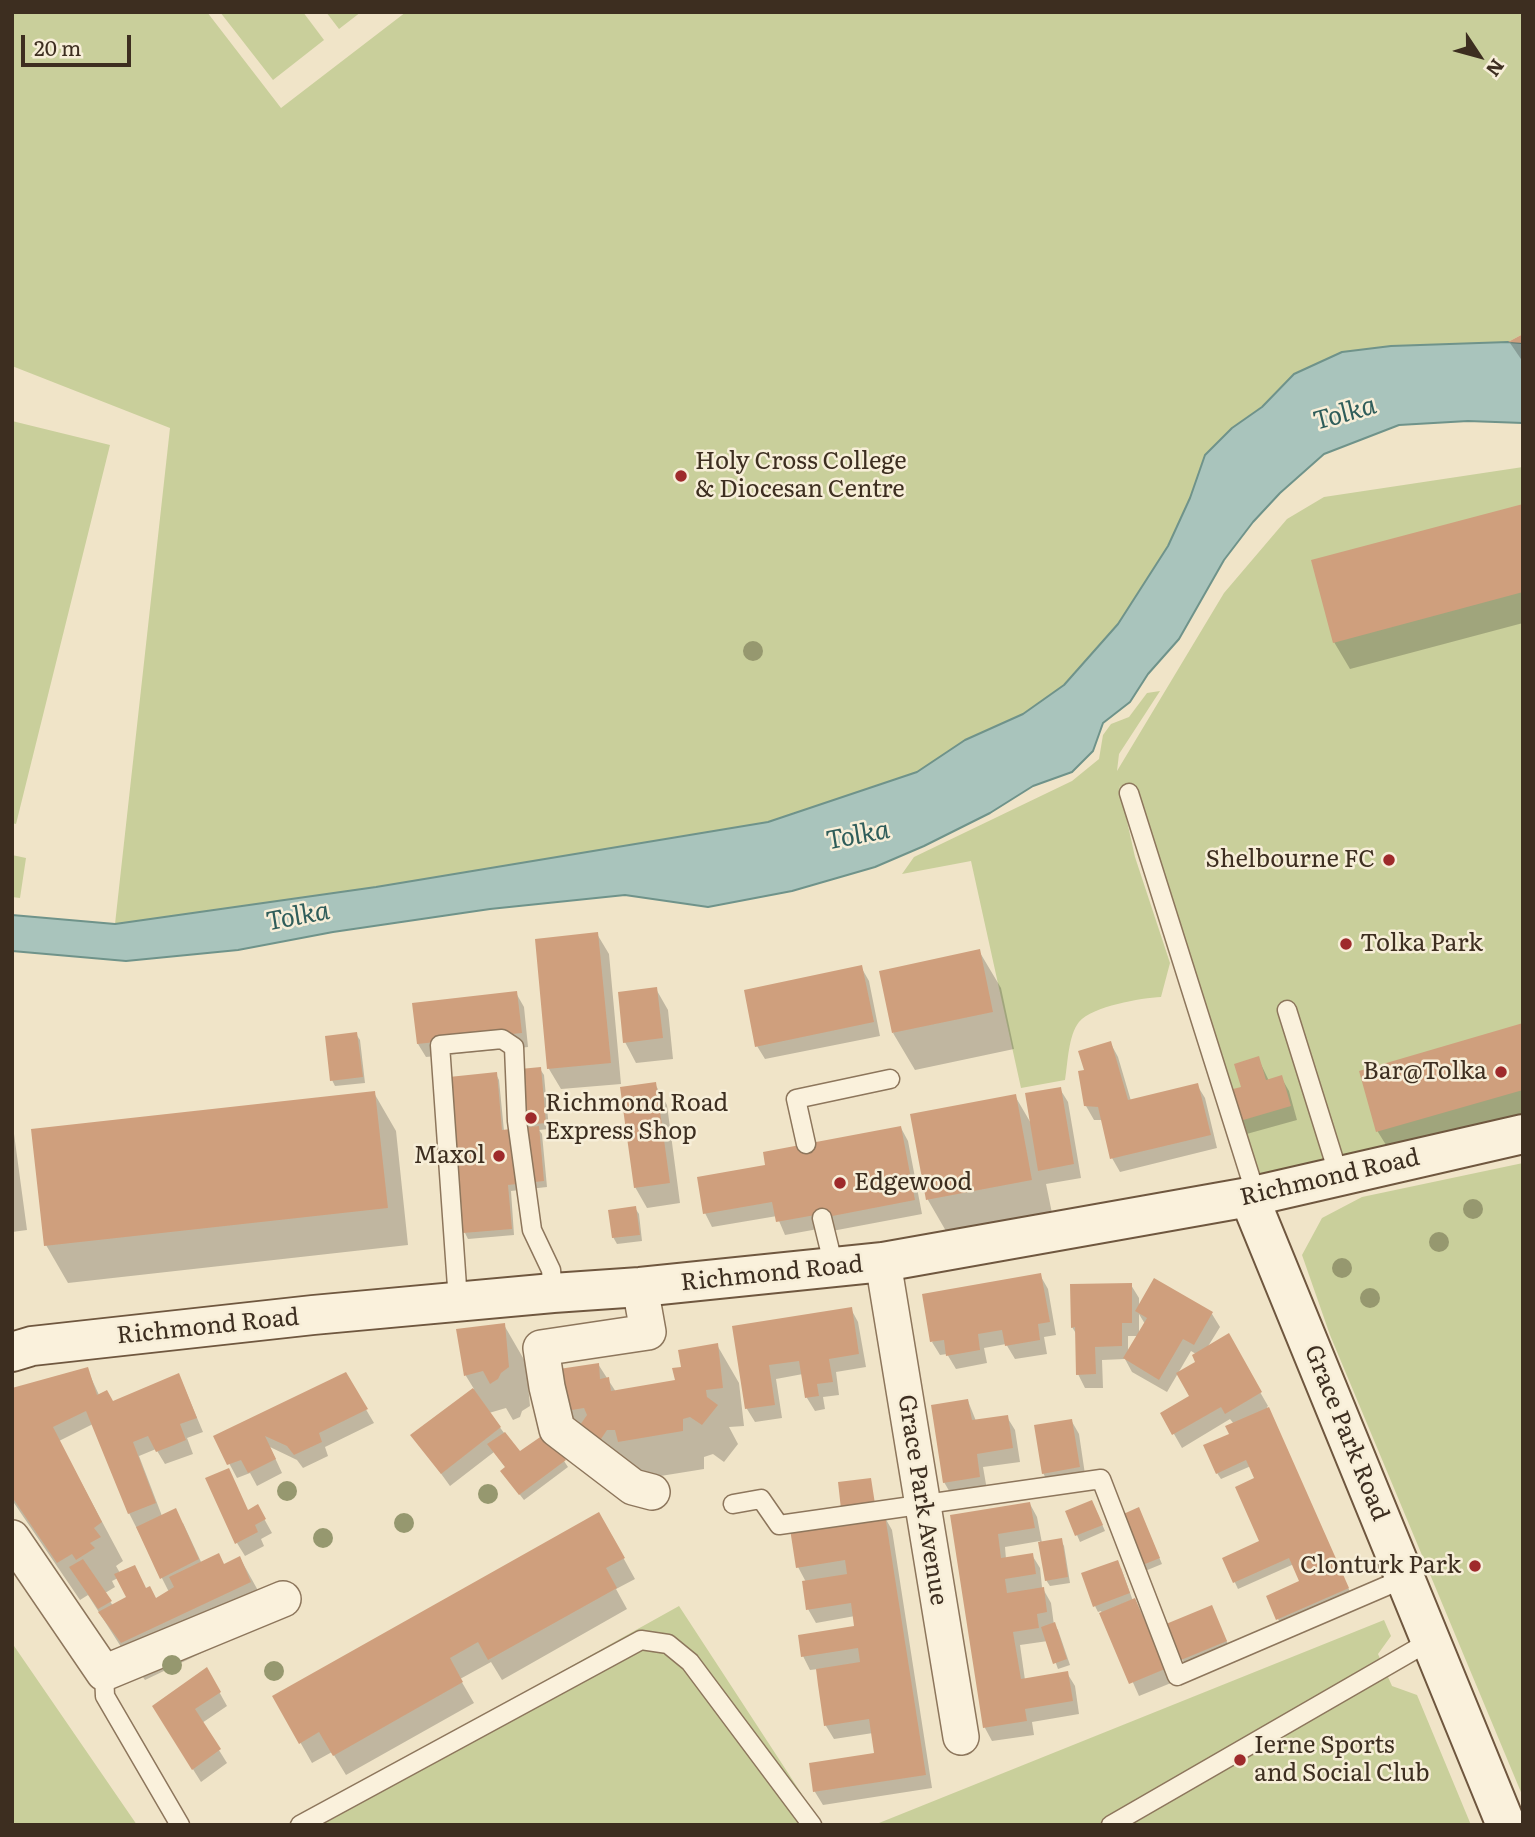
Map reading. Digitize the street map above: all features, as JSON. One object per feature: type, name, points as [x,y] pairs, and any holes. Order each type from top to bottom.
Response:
[{"type":"street","name":"Richmond Road","points":[[13,1348],[458,1301],[640,1287],[883,1262],[1253,1196],[1523,1133]]},
{"type":"street","name":"Grace Park Road","points":[[1253,1196],[1506,1825]]},
{"type":"street","name":"Grace Park Avenue","points":[[883,1262],[961,1737]]},
{"type":"street","points":[[640,1287],[649,1332],[541,1348],[547,1387],[558,1429],[633,1487],[652,1492]]},
{"type":"street","points":[[12,1538],[104,1673],[282,1599]]},
{"type":"lane","points":[[1129,793],[1253,1196]]},
{"type":"lane","points":[[1287,1010],[1339,1176]]},
{"type":"lane","points":[[458,1301],[439,1045],[502,1039],[514,1047],[517,1121],[532,1230],[551,1270],[553,1293]]},
{"type":"lane","points":[[806,1144],[796,1099],[890,1079]]},
{"type":"lane","points":[[822,1218],[834,1267]]},
{"type":"lane","points":[[733,1504],[761,1499],[779,1525],[1101,1479],[1177,1676],[1405,1578]]},
{"type":"lane","points":[[300,1825],[641,1640],[668,1644],[690,1662],[812,1825]]},
{"type":"lane","points":[[1111,1825],[1430,1641]]},
{"type":"lane","points":[[104,1673],[105,1696],[180,1825]]},
{"type":"green space","name":"Holy Cross College & Diocesan Centre","points":[[12,12],[207,12],[281,108],[406,12],[1523,12],[1523,334],[1508,342],[1391,346],[1342,352],[1294,374],[1262,407],[1232,428],[1205,455],[1190,498],[1168,546],[1118,624],[1064,685],[1023,714],[965,740],[917,772],[768,822],[376,887],[115,924],[170,428],[12,366]]},
{"type":"green space","points":[[220,12],[303,12],[324,40],[273,80]]},
{"type":"green space","points":[[326,12],[361,12],[339,29]]},
{"type":"green space","points":[[12,421],[110,445],[16,824],[12,823]]},
{"type":"green space","name":"Tolka Park","points":[[1523,467],[1523,1115],[1244,1185],[1119,785],[1135,857],[1170,963],[1161,997],[1118,1004],[1086,1016],[1075,1028],[1065,1080],[1021,1088],[971,861],[902,874],[914,857],[1072,781],[1099,759],[1103,735],[1111,724],[1129,717],[1147,693],[1160,691],[1119,754],[1117,771],[1224,593],[1287,519],[1324,497]]},
{"type":"green space","points":[[12,855],[26,858],[20,898],[12,897]]},
{"type":"green space","name":"Clonturk Park","points":[[1523,1163],[1523,1797],[1330,1335],[1302,1255],[1322,1218],[1362,1197]]},
{"type":"green space","points":[[679,1606],[822,1825],[289,1825],[320,1806]]},
{"type":"green space","name":"Ierne Sports and Social Club","points":[[1384,1620],[1391,1636],[1378,1654],[1392,1686],[1417,1695],[1471,1825],[874,1825]]},
{"type":"green space","points":[[12,1643],[137,1825],[12,1825]]},
{"type":"water","name":"Tolka","points":[[1523,343],[1523,423],[1468,421],[1399,425],[1324,454],[1280,493],[1253,522],[1224,560],[1179,639],[1148,674],[1130,702],[1103,723],[1093,751],[1072,772],[1033,786],[990,813],[875,867],[792,891],[708,907],[625,895],[490,909],[333,932],[238,950],[126,961],[12,951],[12,915],[115,924],[376,887],[768,822],[917,772],[965,740],[1023,714],[1064,685],[1118,624],[1168,546],[1190,498],[1205,455],[1232,428],[1262,407],[1294,374],[1342,352],[1391,346]]},
{"type":"building","points":[[1523,334],[1523,343],[1508,342]]},
{"type":"building","points":[[1523,504],[1523,592],[1333,643],[1311,560]]},
{"type":"building","points":[[598,932],[611,1063],[547,1069],[535,939]]},
{"type":"building","points":[[980,949],[993,1012],[892,1033],[879,971]]},
{"type":"building","points":[[862,965],[874,1022],[755,1047],[744,990]]},
{"type":"building","points":[[657,987],[663,1038],[623,1043],[618,992]]},
{"type":"building","points":[[517,991],[522,1033],[417,1044],[412,1003]]},
{"type":"building","points":[[1523,1023],[1523,1090],[1376,1132],[1359,1071]]},
{"type":"building","points":[[357,1032],[363,1077],[330,1081],[325,1036]]},
{"type":"building","points":[[1111,1041],[1128,1100],[1198,1083],[1211,1135],[1110,1159],[1098,1107],[1084,1106],[1078,1071],[1084,1070],[1078,1051]]},
{"type":"building","points":[[1259,1056],[1266,1080],[1282,1075],[1291,1106],[1233,1123],[1225,1091],[1241,1087],[1234,1064]]},
{"type":"building","points":[[541,1067],[546,1123],[525,1125],[520,1069]]},
{"type":"building","name":"Maxol","points":[[497,1072],[502,1130],[539,1126],[544,1181],[508,1185],[512,1229],[463,1233],[449,1077]]},
{"type":"building","points":[[656,1082],[670,1183],[634,1188],[620,1087]]},
{"type":"building","points":[[1061,1087],[1074,1164],[1038,1171],[1025,1093]]},
{"type":"building","points":[[375,1091],[388,1208],[44,1246],[31,1129]]},
{"type":"building","points":[[1016,1094],[1032,1180],[926,1200],[910,1114]]},
{"type":"building","name":"Edgewood","points":[[901,1126],[915,1200],[822,1218],[821,1214],[776,1222],[772,1202],[703,1214],[697,1177],[765,1165],[763,1152]]},
{"type":"building","points":[[636,1206],[640,1235],[612,1238],[608,1210]]},
{"type":"building","points":[[1041,1273],[1050,1322],[1038,1324],[1040,1340],[1005,1346],[1002,1330],[978,1334],[980,1350],[946,1356],[944,1340],[930,1342],[922,1294]]},
{"type":"building","points":[[1154,1278],[1213,1312],[1194,1345],[1183,1339],[1159,1380],[1123,1358],[1147,1318],[1135,1311]]},
{"type":"building","points":[[1132,1283],[1132,1323],[1122,1323],[1122,1346],[1095,1347],[1096,1374],[1076,1375],[1075,1327],[1071,1328],[1070,1284]]},
{"type":"building","points":[[852,1307],[859,1354],[829,1359],[833,1382],[817,1384],[819,1396],[805,1398],[799,1361],[769,1365],[775,1405],[745,1409],[732,1326]]},
{"type":"building","points":[[505,1323],[509,1367],[490,1384],[483,1371],[464,1376],[456,1329]]},
{"type":"building","points":[[1229,1333],[1262,1392],[1225,1414],[1221,1407],[1172,1435],[1160,1413],[1189,1396],[1176,1373],[1195,1362],[1192,1355]]},
{"type":"building","points":[[718,1343],[723,1388],[706,1390],[707,1397],[718,1405],[702,1425],[690,1417],[683,1419],[683,1431],[618,1442],[615,1430],[607,1430],[599,1442],[578,1428],[587,1415],[584,1408],[566,1411],[559,1369],[599,1363],[600,1379],[609,1377],[611,1391],[675,1380],[672,1368],[681,1367],[678,1350]]},
{"type":"building","points":[[88,1367],[97,1395],[107,1390],[113,1401],[179,1373],[197,1418],[180,1424],[186,1440],[156,1452],[148,1436],[133,1442],[156,1503],[128,1514],[86,1411],[53,1427],[102,1522],[94,1528],[101,1537],[90,1543],[95,1548],[76,1560],[72,1554],[57,1563],[12,1497],[12,1388]]},
{"type":"building","points":[[346,1372],[368,1409],[319,1433],[322,1442],[294,1455],[287,1446],[265,1436],[276,1459],[248,1473],[241,1460],[227,1465],[213,1436]]},
{"type":"building","points":[[473,1388],[501,1427],[441,1474],[410,1435]]},
{"type":"building","points":[[968,1399],[972,1420],[1008,1415],[1013,1448],[977,1454],[980,1477],[943,1483],[931,1405]]},
{"type":"building","points":[[1269,1407],[1349,1588],[1276,1620],[1266,1596],[1299,1581],[1289,1558],[1233,1583],[1222,1558],[1259,1541],[1235,1487],[1254,1478],[1246,1460],[1216,1474],[1203,1445],[1229,1434],[1225,1426]]},
{"type":"building","points":[[1072,1419],[1080,1467],[1042,1474],[1034,1425]]},
{"type":"building","points":[[505,1432],[520,1451],[546,1433],[566,1460],[519,1495],[500,1471],[505,1467],[487,1444]]},
{"type":"building","points":[[229,1468],[248,1510],[258,1504],[266,1519],[255,1525],[258,1532],[235,1544],[205,1478]]},
{"type":"building","points":[[871,1478],[875,1504],[841,1509],[838,1482]]},
{"type":"building","points":[[1092,1500],[1103,1525],[1075,1536],[1065,1511]]},
{"type":"building","points":[[1030,1502],[1035,1528],[998,1534],[1001,1558],[1033,1553],[1036,1574],[1005,1579],[1007,1593],[1044,1587],[1047,1612],[1037,1614],[1039,1628],[1013,1632],[1021,1679],[1068,1671],[1073,1701],[1025,1709],[1027,1721],[983,1728],[950,1515]]},
{"type":"building","points":[[1139,1507],[1160,1558],[1140,1566],[1119,1516]]},
{"type":"building","points":[[176,1508],[199,1559],[160,1579],[136,1527]]},
{"type":"building","points":[[599,1512],[625,1558],[606,1568],[617,1588],[488,1660],[478,1642],[450,1658],[463,1682],[333,1756],[319,1732],[299,1744],[272,1696]]},
{"type":"building","points":[[885,1515],[926,1775],[813,1792],[809,1763],[874,1753],[869,1719],[824,1726],[816,1669],[860,1662],[858,1648],[801,1657],[798,1635],[854,1626],[851,1603],[806,1610],[802,1581],[847,1574],[845,1560],[796,1568],[790,1529]]},
{"type":"building","points":[[1062,1538],[1068,1577],[1045,1581],[1038,1542]]},
{"type":"building","points":[[219,1553],[224,1564],[240,1556],[251,1582],[121,1643],[98,1612],[126,1597],[114,1574],[135,1565],[146,1588],[150,1586],[156,1598],[174,1587],[169,1577]]},
{"type":"building","points":[[83,1559],[112,1601],[98,1609],[69,1567]]},
{"type":"building","points":[[1118,1560],[1130,1593],[1093,1607],[1081,1573]]},
{"type":"building","points":[[1135,1598],[1165,1669],[1129,1684],[1099,1613]]},
{"type":"building","points":[[1212,1605],[1227,1641],[1181,1660],[1166,1624]]},
{"type":"building","points":[[1055,1622],[1067,1659],[1053,1664],[1041,1627]]},
{"type":"building","points":[[207,1667],[221,1692],[195,1709],[221,1749],[192,1770],[152,1706]]},
{"type":"place","name":"Holy Cross College & Diocesan Centre","points":[[681,476]]},
{"type":"place","name":"Shelbourne FC","points":[[1389,860]]},
{"type":"place","name":"Tolka Park","points":[[1346,944]]},
{"type":"place","name":"Bar@Tolka","points":[[1501,1072]]},
{"type":"place","name":"Richmond Road Express Shop","points":[[531,1118]]},
{"type":"place","name":"Maxol","points":[[499,1156]]},
{"type":"place","name":"Edgewood","points":[[840,1183]]},
{"type":"place","name":"Clonturk Park","points":[[1475,1566]]},
{"type":"place","name":"Ierne Sports and Social Club","points":[[1240,1760]]}]
